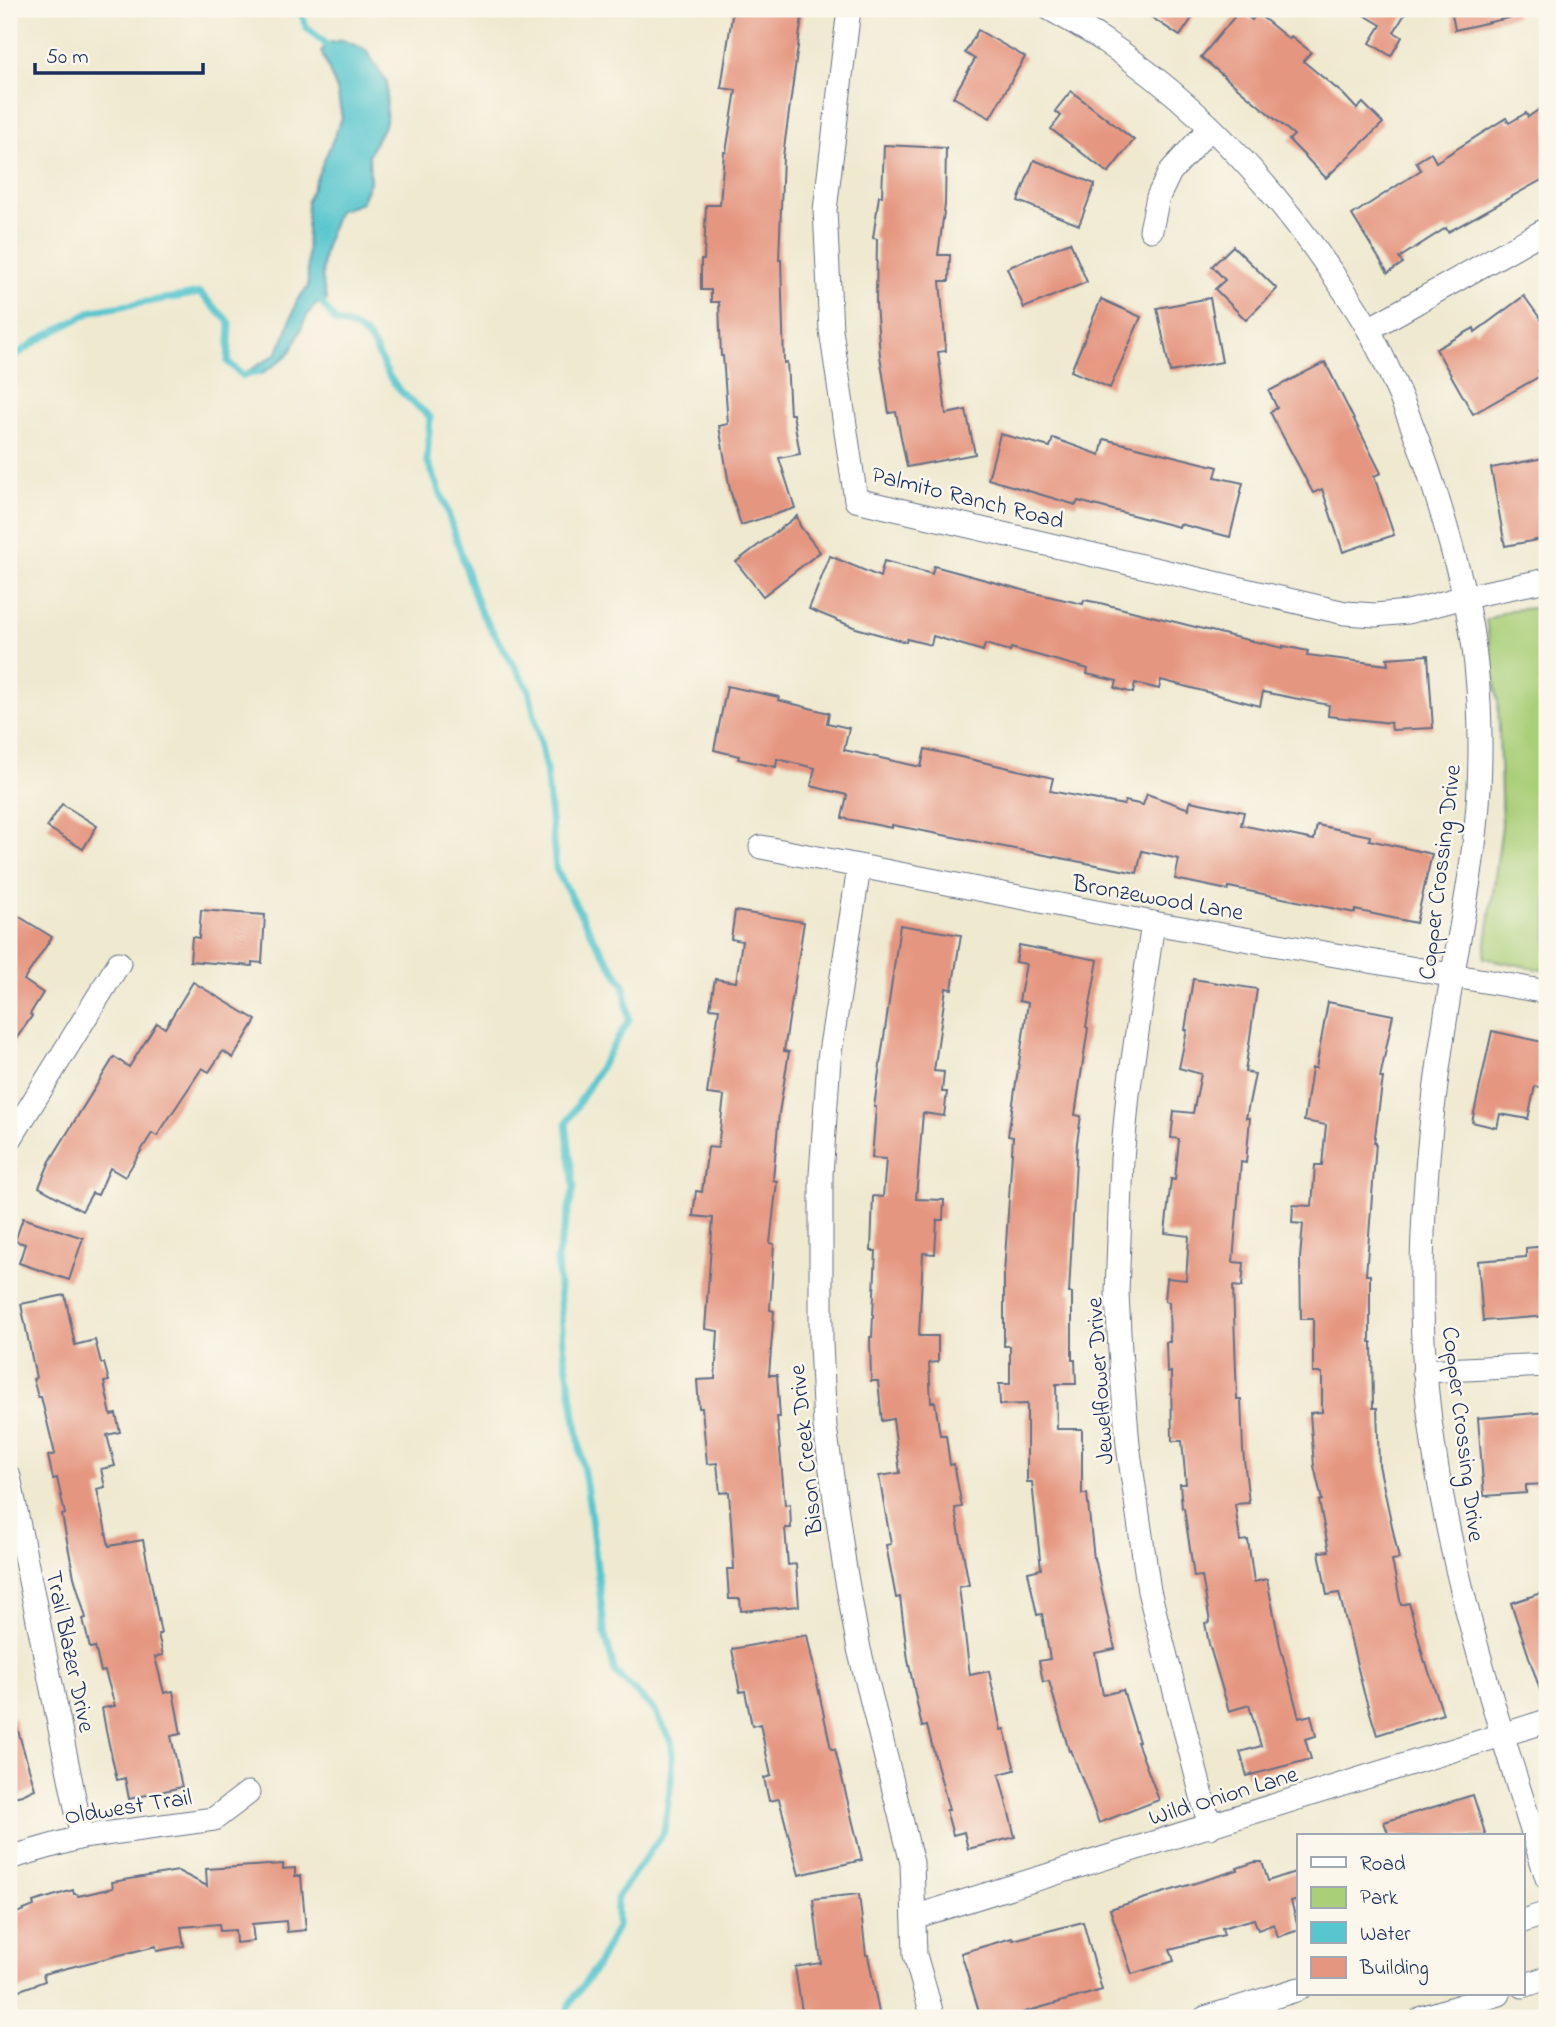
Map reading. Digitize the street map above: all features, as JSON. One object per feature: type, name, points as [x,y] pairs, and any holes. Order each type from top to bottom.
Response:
[{"type":"street","name":"Palmito Ranch Road","points":[[849,9],[825,210],[831,330],[856,500],[1345,613],[1376,615],[1408,612],[1547,580]]},
{"type":"street","name":"Copper Crossing Drive","points":[[1050,9],[1104,41],[1176,95],[1247,166],[1306,235],[1368,329],[1396,387],[1437,491],[1465,597],[1478,684],[1480,736],[1479,791],[1424,1194],[1424,1371],[1451,1551],[1502,1735],[1547,1878]]},
{"type":"street","points":[[1151,230],[1158,197],[1170,172],[1210,128]]},
{"type":"street","points":[[1368,329],[1547,229]]},
{"type":"street","name":"Bronzewood Lane","points":[[761,847],[1153,923],[1547,992]]},
{"type":"street","name":"Bison Creek Drive","points":[[859,868],[829,1059],[821,1175],[821,1344],[825,1427],[859,1649],[912,1863],[915,1955],[933,2018]]},
{"type":"street","name":"Jewelflower Drive","points":[[1153,923],[1128,1094],[1122,1159],[1117,1293],[1120,1351],[1131,1470],[1149,1591],[1210,1827]]},
{"type":"street","points":[[9,1141],[119,963]]},
{"type":"street","points":[[1424,1371],[1547,1365]]},
{"type":"street","name":"Trail Blazer Drive","points":[[9,1477],[18,1566],[82,1836]]},
{"type":"street","name":"Wild Onion Lane","points":[[914,1917],[1547,1721]]},
{"type":"street","name":"Oldwest Trail","points":[[9,1858],[82,1836],[214,1819],[248,1793]]},
{"type":"street","points":[[1524,1921],[1547,1913]]},
{"type":"street","points":[[1524,1986],[1547,1978]]},
{"type":"street","points":[[1205,2018],[1297,1990]]},
{"type":"street","points":[[1422,2018],[1493,1996]]},
{"type":"green space","points":[[1547,607],[1547,971],[1484,958],[1502,826],[1498,701],[1486,620],[1510,610]]},
{"type":"water","points":[[342,40],[365,49],[387,82],[386,122],[369,154],[370,182],[361,203],[338,211],[326,244],[322,266],[327,300],[312,308],[294,346],[286,356],[262,374],[247,372],[276,354],[297,300],[308,287],[307,201],[342,118],[337,90],[321,51],[329,43]]},
{"type":"building","points":[[733,9],[803,9],[783,156],[779,260],[784,363],[787,362],[790,414],[793,414],[800,454],[779,458],[795,508],[741,525],[730,490],[719,426],[728,424],[719,302],[711,302],[711,290],[701,290],[706,205],[720,205],[724,152],[736,90],[721,88]]},
{"type":"building","points":[[1139,9],[1198,9],[1180,36]]},
{"type":"building","points":[[1354,9],[1408,9],[1394,32],[1402,37],[1391,56],[1370,43],[1381,25]]},
{"type":"building","points":[[1451,9],[1516,9],[1517,16],[1455,30]]},
{"type":"building","points":[[1240,10],[1252,20],[1257,13],[1289,39],[1291,36],[1311,52],[1303,61],[1357,109],[1363,103],[1383,123],[1326,178],[1289,140],[1294,135],[1201,57]]},
{"type":"building","points":[[978,30],[1025,57],[990,118],[953,97],[975,59],[965,53]]},
{"type":"building","points":[[1071,91],[1134,140],[1108,173],[1051,129],[1061,116],[1055,111]]},
{"type":"building","points":[[1547,104],[1547,177],[1448,232],[1446,228],[1399,258],[1403,263],[1388,273],[1352,215],[1421,170],[1416,162],[1431,153],[1436,162],[1506,118],[1509,123],[1526,113],[1528,117]]},
{"type":"building","points":[[884,145],[946,148],[945,205],[938,255],[950,255],[949,281],[940,281],[946,351],[938,352],[946,414],[966,410],[975,454],[907,467],[896,412],[889,413],[880,356],[876,303],[877,239],[873,238],[879,196],[882,196]]},
{"type":"building","points":[[1034,160],[1095,184],[1079,225],[1018,201]]},
{"type":"building","points":[[1070,242],[1087,282],[1024,308],[1007,268]]},
{"type":"building","points":[[1233,246],[1277,289],[1246,320],[1215,289],[1225,280],[1212,266]]},
{"type":"building","points":[[1524,296],[1547,328],[1547,364],[1538,371],[1542,375],[1473,414],[1436,349],[1474,328],[1475,332]]},
{"type":"building","points":[[1210,298],[1222,362],[1170,372],[1157,308]]},
{"type":"building","points":[[1101,299],[1141,317],[1110,388],[1071,371]]},
{"type":"building","points":[[1325,362],[1381,473],[1374,476],[1394,535],[1343,552],[1322,489],[1313,493],[1270,412],[1277,408],[1269,391]]},
{"type":"building","points":[[1000,434],[1050,447],[1053,438],[1100,455],[1104,439],[1218,467],[1215,477],[1243,483],[1230,537],[1078,501],[1076,505],[988,479]]},
{"type":"building","points":[[1544,458],[1547,475],[1547,538],[1505,546],[1491,468]]},
{"type":"building","points":[[797,516],[800,526],[820,552],[763,596],[736,562]]},
{"type":"building","points":[[830,556],[880,577],[884,561],[932,574],[934,566],[1034,593],[1083,604],[1084,600],[1100,603],[1235,637],[1308,651],[1307,655],[1388,665],[1387,658],[1428,655],[1433,728],[1392,730],[1391,723],[1328,716],[1329,705],[1263,692],[1260,706],[1161,680],[1159,689],[1135,683],[1133,693],[1115,688],[1117,681],[1087,674],[1088,669],[1011,648],[1010,651],[985,644],[983,651],[933,636],[931,645],[907,639],[906,642],[856,628],[809,609]]},
{"type":"building","points":[[727,686],[779,697],[778,700],[829,713],[827,723],[849,728],[844,750],[921,767],[925,749],[1053,778],[1050,791],[1124,805],[1125,801],[1143,805],[1147,794],[1189,809],[1190,801],[1244,812],[1241,825],[1314,840],[1317,825],[1370,836],[1369,840],[1432,854],[1416,923],[1175,879],[1179,859],[1142,851],[1137,873],[892,825],[892,828],[842,818],[847,795],[811,786],[815,768],[777,759],[776,767],[738,759],[739,756],[714,750]]},
{"type":"building","points":[[62,804],[97,826],[83,849],[47,827]]},
{"type":"building","points":[[201,910],[265,915],[262,963],[252,962],[252,966],[190,961],[192,937],[199,938]]},
{"type":"building","points":[[735,911],[804,922],[784,1051],[789,1052],[779,1113],[773,1180],[777,1181],[770,1243],[774,1244],[770,1310],[774,1311],[769,1375],[777,1375],[780,1417],[777,1417],[785,1505],[790,1504],[791,1528],[785,1528],[788,1565],[796,1564],[799,1606],[741,1611],[740,1599],[729,1599],[727,1569],[734,1569],[729,1492],[720,1493],[717,1463],[707,1464],[697,1380],[715,1379],[718,1331],[705,1329],[713,1218],[693,1216],[696,1191],[702,1192],[708,1147],[718,1148],[724,1096],[707,1094],[719,1009],[710,1008],[715,979],[736,982],[742,941],[731,939]]},
{"type":"building","points":[[15,914],[52,937],[24,980],[43,993],[30,1014],[32,1016],[9,1049],[9,924]]},
{"type":"building","points":[[900,925],[961,935],[952,989],[946,988],[934,1071],[944,1072],[942,1092],[947,1092],[944,1116],[923,1113],[916,1199],[944,1200],[943,1220],[937,1220],[935,1254],[923,1253],[919,1336],[938,1336],[938,1362],[929,1363],[931,1402],[935,1402],[940,1435],[946,1435],[950,1465],[954,1464],[962,1507],[955,1508],[969,1585],[959,1587],[970,1675],[989,1671],[1001,1730],[1004,1729],[1015,1770],[999,1774],[1015,1837],[968,1849],[964,1832],[953,1835],[927,1726],[922,1727],[908,1660],[900,1597],[896,1598],[886,1545],[891,1544],[879,1476],[900,1473],[893,1419],[882,1421],[878,1381],[871,1381],[870,1337],[876,1251],[871,1251],[873,1196],[883,1197],[886,1159],[872,1158],[874,1107]]},
{"type":"building","points":[[1019,945],[1098,960],[1075,1115],[1081,1116],[1077,1142],[1069,1293],[1072,1293],[1072,1360],[1075,1360],[1076,1384],[1056,1384],[1057,1429],[1082,1429],[1082,1494],[1087,1494],[1094,1559],[1115,1649],[1095,1653],[1103,1695],[1123,1690],[1137,1742],[1159,1800],[1099,1823],[1071,1750],[1069,1751],[1049,1681],[1043,1682],[1039,1661],[1050,1659],[1042,1614],[1037,1615],[1028,1572],[1041,1569],[1032,1482],[1027,1482],[1027,1404],[1000,1405],[999,1384],[1010,1384],[1010,1346],[1004,1346],[1004,1274],[1013,1137],[1008,1136],[1028,1003],[1019,1001],[1026,964],[1016,962]]},
{"type":"building","points":[[1193,979],[1257,989],[1245,1072],[1255,1074],[1246,1118],[1250,1118],[1246,1163],[1241,1162],[1233,1262],[1244,1263],[1242,1287],[1233,1286],[1237,1399],[1241,1399],[1249,1503],[1235,1504],[1240,1541],[1248,1540],[1254,1582],[1267,1579],[1280,1645],[1299,1718],[1311,1715],[1316,1736],[1305,1739],[1311,1759],[1247,1776],[1240,1752],[1261,1746],[1249,1705],[1229,1711],[1209,1644],[1205,1623],[1210,1622],[1202,1576],[1194,1577],[1182,1508],[1180,1484],[1186,1484],[1182,1441],[1172,1441],[1171,1372],[1167,1373],[1166,1342],[1170,1342],[1169,1302],[1165,1301],[1167,1278],[1186,1280],[1189,1236],[1165,1233],[1179,1139],[1171,1138],[1174,1111],[1193,1113],[1201,1074],[1179,1068]]},
{"type":"building","points":[[193,982],[256,1020],[233,1058],[223,1051],[209,1072],[202,1068],[157,1136],[152,1133],[125,1177],[110,1168],[98,1195],[92,1193],[82,1211],[39,1187],[50,1161],[114,1057],[129,1067],[157,1023],[165,1028]]},
{"type":"building","points":[[1328,1002],[1393,1015],[1380,1078],[1383,1078],[1374,1143],[1366,1275],[1370,1275],[1373,1408],[1377,1408],[1379,1465],[1399,1559],[1392,1560],[1401,1605],[1409,1603],[1425,1663],[1443,1714],[1377,1735],[1339,1593],[1327,1595],[1319,1552],[1329,1551],[1314,1466],[1310,1413],[1322,1412],[1322,1373],[1313,1373],[1313,1319],[1301,1319],[1300,1258],[1303,1224],[1292,1223],[1293,1205],[1312,1206],[1315,1165],[1322,1165],[1326,1125],[1304,1121],[1312,1068],[1316,1068]]},
{"type":"building","points":[[1492,1031],[1547,1043],[1547,1089],[1535,1086],[1528,1119],[1500,1114],[1497,1128],[1472,1122]]},
{"type":"building","points":[[23,1218],[83,1238],[69,1280],[19,1263],[25,1244],[15,1241]]},
{"type":"building","points":[[1547,1246],[1547,1316],[1483,1321],[1478,1261],[1526,1257],[1526,1248]]},
{"type":"building","points":[[65,1295],[75,1345],[95,1340],[109,1381],[104,1382],[111,1415],[116,1414],[120,1432],[107,1435],[115,1466],[101,1469],[105,1487],[97,1489],[109,1546],[143,1540],[161,1634],[158,1634],[163,1655],[155,1657],[164,1693],[173,1691],[181,1734],[171,1736],[182,1787],[129,1799],[125,1778],[117,1780],[106,1731],[102,1708],[115,1706],[105,1671],[101,1672],[95,1647],[90,1648],[83,1619],[86,1618],[74,1577],[62,1515],[65,1514],[57,1478],[53,1479],[48,1456],[55,1454],[41,1397],[38,1397],[33,1379],[36,1378],[21,1304]]},
{"type":"building","points":[[1547,1412],[1547,1484],[1526,1485],[1526,1493],[1484,1496],[1478,1418]]},
{"type":"building","points":[[1547,1591],[1547,1701],[1544,1702],[1511,1603]]},
{"type":"building","points":[[807,1635],[831,1749],[835,1749],[862,1860],[799,1875],[779,1799],[769,1801],[764,1778],[771,1776],[760,1724],[752,1726],[745,1691],[740,1692],[732,1649]]},
{"type":"building","points":[[14,1717],[35,1789],[9,1798],[9,1718]]},
{"type":"building","points":[[1473,1795],[1485,1834],[1388,1834],[1384,1822]]},
{"type":"building","points":[[1262,1862],[1268,1881],[1295,1872],[1297,1900],[1291,1901],[1297,1931],[1278,1937],[1274,1924],[1258,1930],[1254,1919],[1222,1928],[1224,1935],[1170,1949],[1174,1961],[1132,1974],[1110,1909],[1238,1870],[1237,1868]]},
{"type":"building","points":[[283,1864],[283,1869],[295,1868],[295,1876],[301,1876],[306,1930],[287,1932],[286,1921],[252,1924],[254,1941],[236,1943],[235,1930],[220,1931],[219,1924],[181,1927],[184,1946],[157,1951],[156,1946],[43,1974],[45,1981],[9,1994],[9,1916],[34,1906],[33,1902],[73,1890],[78,1896],[113,1888],[112,1882],[178,1871],[207,1886],[206,1869]]},
{"type":"building","points":[[859,1894],[866,1955],[880,2018],[803,2018],[795,1967],[821,1963],[813,1899]]},
{"type":"building","points":[[1083,1922],[1102,1990],[1004,2018],[981,2018],[961,1953]]},
{"type":"waterway","points":[[300,9],[306,27],[332,49]]},
{"type":"waterway","points":[[9,360],[40,339],[93,311],[200,293],[230,323],[228,362],[243,376],[259,371]]},
{"type":"waterway","points":[[319,295],[336,322],[351,326],[369,339],[397,387],[430,417],[427,460],[445,504],[479,609],[529,690],[546,770],[556,869],[593,937],[624,985],[629,1020],[566,1124],[574,1187],[557,1258],[563,1344],[590,1509],[605,1635],[615,1672],[655,1711],[672,1743],[672,1774],[664,1832],[617,1897],[617,1927],[595,1969],[570,2003],[565,2018]]}]
